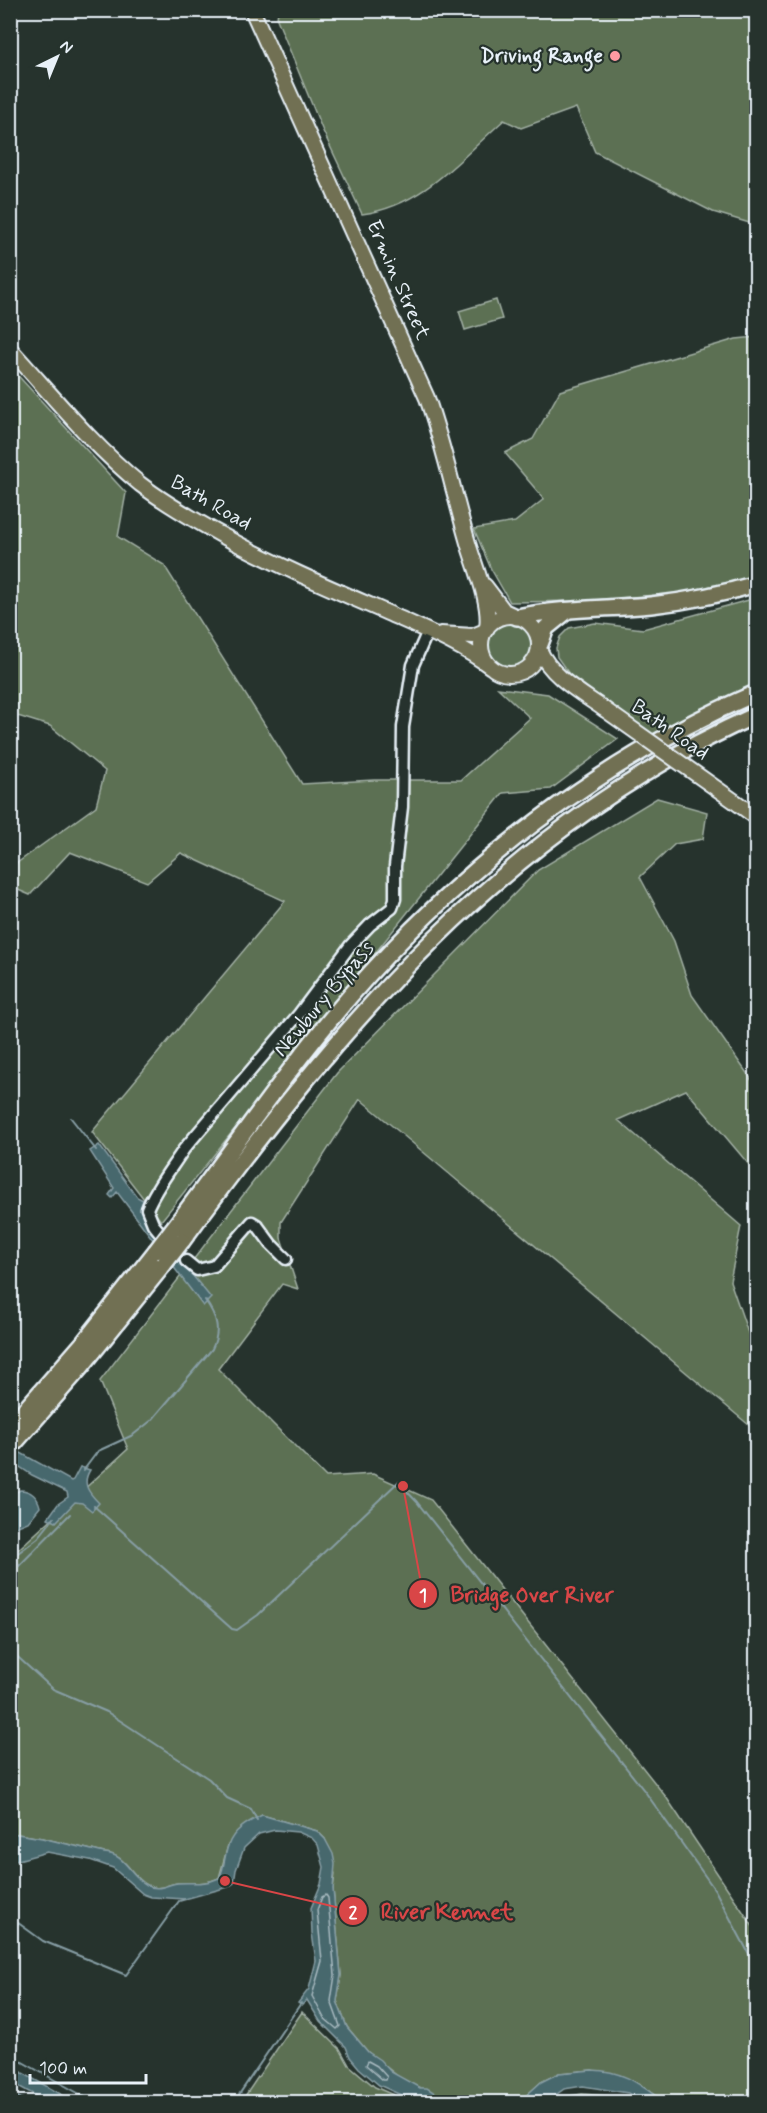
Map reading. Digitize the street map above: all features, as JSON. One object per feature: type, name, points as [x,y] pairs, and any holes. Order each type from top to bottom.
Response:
[{"type":"highway","points":[[516,617],[552,611],[688,600],[756,584]]},
{"type":"highway","points":[[540,646],[546,628],[567,611]]},
{"type":"highway","name":"Newbury Bypass","points":[[180,1247],[323,1029],[379,965],[444,899],[505,847],[624,762],[688,726],[756,693]]},
{"type":"highway","name":"Newbury Bypass","points":[[10,1427],[160,1257],[180,1247],[237,1166],[329,1052],[391,982],[459,913],[527,856],[608,797],[669,760],[756,715]]},
{"type":"highway","name":"Newbury Bypass","points":[[13,1446],[81,1367],[160,1257]]},
{"type":"main road","name":"Ermin Street","points":[[252,10],[427,398],[440,435],[479,577],[488,619],[486,629]]},
{"type":"main road","name":"Bath Road","points":[[10,350],[96,442],[140,483],[170,505],[226,538],[430,632],[471,653],[491,667]]},
{"type":"main road","name":"Ermin Street","points":[[479,577],[500,607],[516,617]]},
{"type":"main road","points":[[516,617],[533,626],[540,646],[534,663],[520,673],[505,674],[491,667],[484,658],[482,650],[481,641],[486,629],[498,619],[516,617]]},
{"type":"main road","name":"Bath Road","points":[[430,632],[463,636],[477,635],[486,629]]},
{"type":"main road","name":"Bath Road","points":[[540,646],[545,660],[560,678],[756,817]]},
{"type":"main road","name":"Bath Road","points":[[520,673],[537,673],[560,678]]},
{"type":"street","points":[[286,1259],[252,1222],[214,1266],[197,1270],[180,1247],[153,1224],[147,1209],[161,1182],[184,1149],[299,1014],[350,946],[392,908],[395,899],[395,866],[402,807],[403,727],[411,673],[430,632]]},
{"type":"green space","points":[[278,10],[756,11],[756,225],[713,212],[595,152],[576,108],[521,128],[504,120],[456,165],[422,191],[384,210],[362,214],[322,129],[277,19]]},
{"type":"green space","points":[[496,300],[502,319],[465,330],[459,311]]},
{"type":"green space","points":[[756,337],[756,576],[679,593],[584,601],[510,602],[491,569],[474,529],[515,522],[544,499],[505,453],[533,439],[560,391],[736,339]]},
{"type":"green space","points":[[11,368],[126,493],[118,537],[164,565],[302,784],[374,780],[461,780],[530,718],[498,688],[548,694],[618,739],[551,789],[503,793],[161,1221],[92,1132],[285,901],[181,853],[147,882],[70,852],[30,895],[11,887],[10,868],[96,806],[105,771],[50,726],[11,714]]},
{"type":"green space","points":[[756,598],[756,684],[654,736],[569,674],[557,657],[556,648],[560,637],[569,628],[595,623],[643,629]]},
{"type":"green space","points":[[510,620],[526,627],[533,643],[526,659],[510,666],[494,659],[487,643],[494,627]]},
{"type":"green space","points":[[657,798],[707,812],[703,839],[675,844],[640,877],[674,941],[692,995],[756,1086],[756,1173],[686,1090],[618,1120],[741,1226],[730,1281],[756,1356],[756,1431],[360,1099],[281,1222],[281,1238],[298,1289],[282,1284],[218,1369],[326,1477],[373,1474],[431,1500],[666,1797],[756,1931],[756,2102],[664,2102],[638,2083],[592,2070],[559,2073],[541,2082],[519,2102],[449,2102],[427,2089],[400,2078],[368,2052],[347,2027],[337,2001],[341,1975],[333,1889],[335,1874],[325,1839],[317,1831],[262,1815],[228,1845],[219,1878],[155,1888],[141,1881],[123,1861],[111,1854],[11,1833],[11,1556],[128,1449],[100,1381],[337,1073],[538,870]]},
{"type":"green space","points":[[302,2012],[340,2049],[349,2065],[375,2087],[409,2102],[241,2102]]},
{"type":"green space","points":[[582,2094],[608,2096],[623,2102],[555,2102],[563,2097]]},
{"type":"water","points":[[99,1145],[137,1197],[143,1200],[141,1207],[144,1216],[211,1298],[203,1306],[117,1192],[112,1198],[109,1195],[114,1188],[90,1151]]},
{"type":"water","points":[[10,1447],[71,1481],[80,1467],[90,1470],[86,1484],[89,1492],[99,1503],[92,1511],[82,1503],[75,1502],[56,1522],[48,1518],[58,1504],[68,1497],[67,1492],[32,1475],[11,1461]]},
{"type":"water","points":[[20,1490],[33,1495],[40,1507],[28,1522],[11,1529],[11,1495]]},
{"type":"water","points":[[262,1815],[317,1831],[325,1839],[333,1854],[335,1864],[333,1889],[341,1975],[337,2001],[347,2027],[368,2052],[380,2060],[391,2072],[420,2088],[427,2088],[449,2102],[416,2102],[379,2085],[359,2068],[350,2057],[346,2047],[320,2021],[307,2000],[302,2005],[298,2003],[309,1989],[316,1961],[311,1908],[321,1884],[324,1867],[318,1845],[312,1838],[298,1832],[275,1830],[259,1834],[244,1848],[234,1883],[228,1887],[185,1899],[151,1897],[143,1894],[113,1868],[90,1860],[47,1852],[11,1862],[11,1833],[111,1854],[123,1861],[141,1881],[151,1887],[209,1882],[219,1878],[233,1835]]},
{"type":"water","points":[[10,2066],[75,2102],[47,2102],[11,2082]]},
{"type":"water","points":[[592,2070],[623,2076],[639,2084],[664,2102],[641,2102],[628,2093],[583,2086],[564,2089],[546,2102],[519,2102],[541,2082],[559,2073]]},
{"type":"waterway","points":[[71,1118],[96,1150]]},
{"type":"waterway","points":[[83,1471],[98,1451],[133,1435],[152,1420],[212,1349],[217,1330],[212,1312],[205,1300]]},
{"type":"waterway","points":[[94,1506],[232,1629],[237,1630],[258,1615],[398,1482],[417,1502],[646,1793],[715,1890],[756,1967]]},
{"type":"waterway","points":[[10,1575],[70,1514]]},
{"type":"waterway","points":[[10,1559],[38,1538],[54,1518]]},
{"type":"waterway","points":[[10,1650],[53,1689],[107,1712],[209,1779],[227,1798],[251,1809],[257,1820]]},
{"type":"waterway","points":[[10,1917],[43,1941],[126,1975],[179,1901],[186,1899]]},
{"type":"waterway","points":[[234,2102],[301,2003]]},
{"type":"waterway","points":[[10,2055],[94,2102]]},
{"type":"waterway","points":[[10,2093],[27,2102]]},
{"type":"place","name":"Driving Range","points":[[615,56]]},
{"type":"place","name":"Bridge Over River","points":[[403,1486]]},
{"type":"place","name":"River Kennet","points":[[225,1881]]}]
